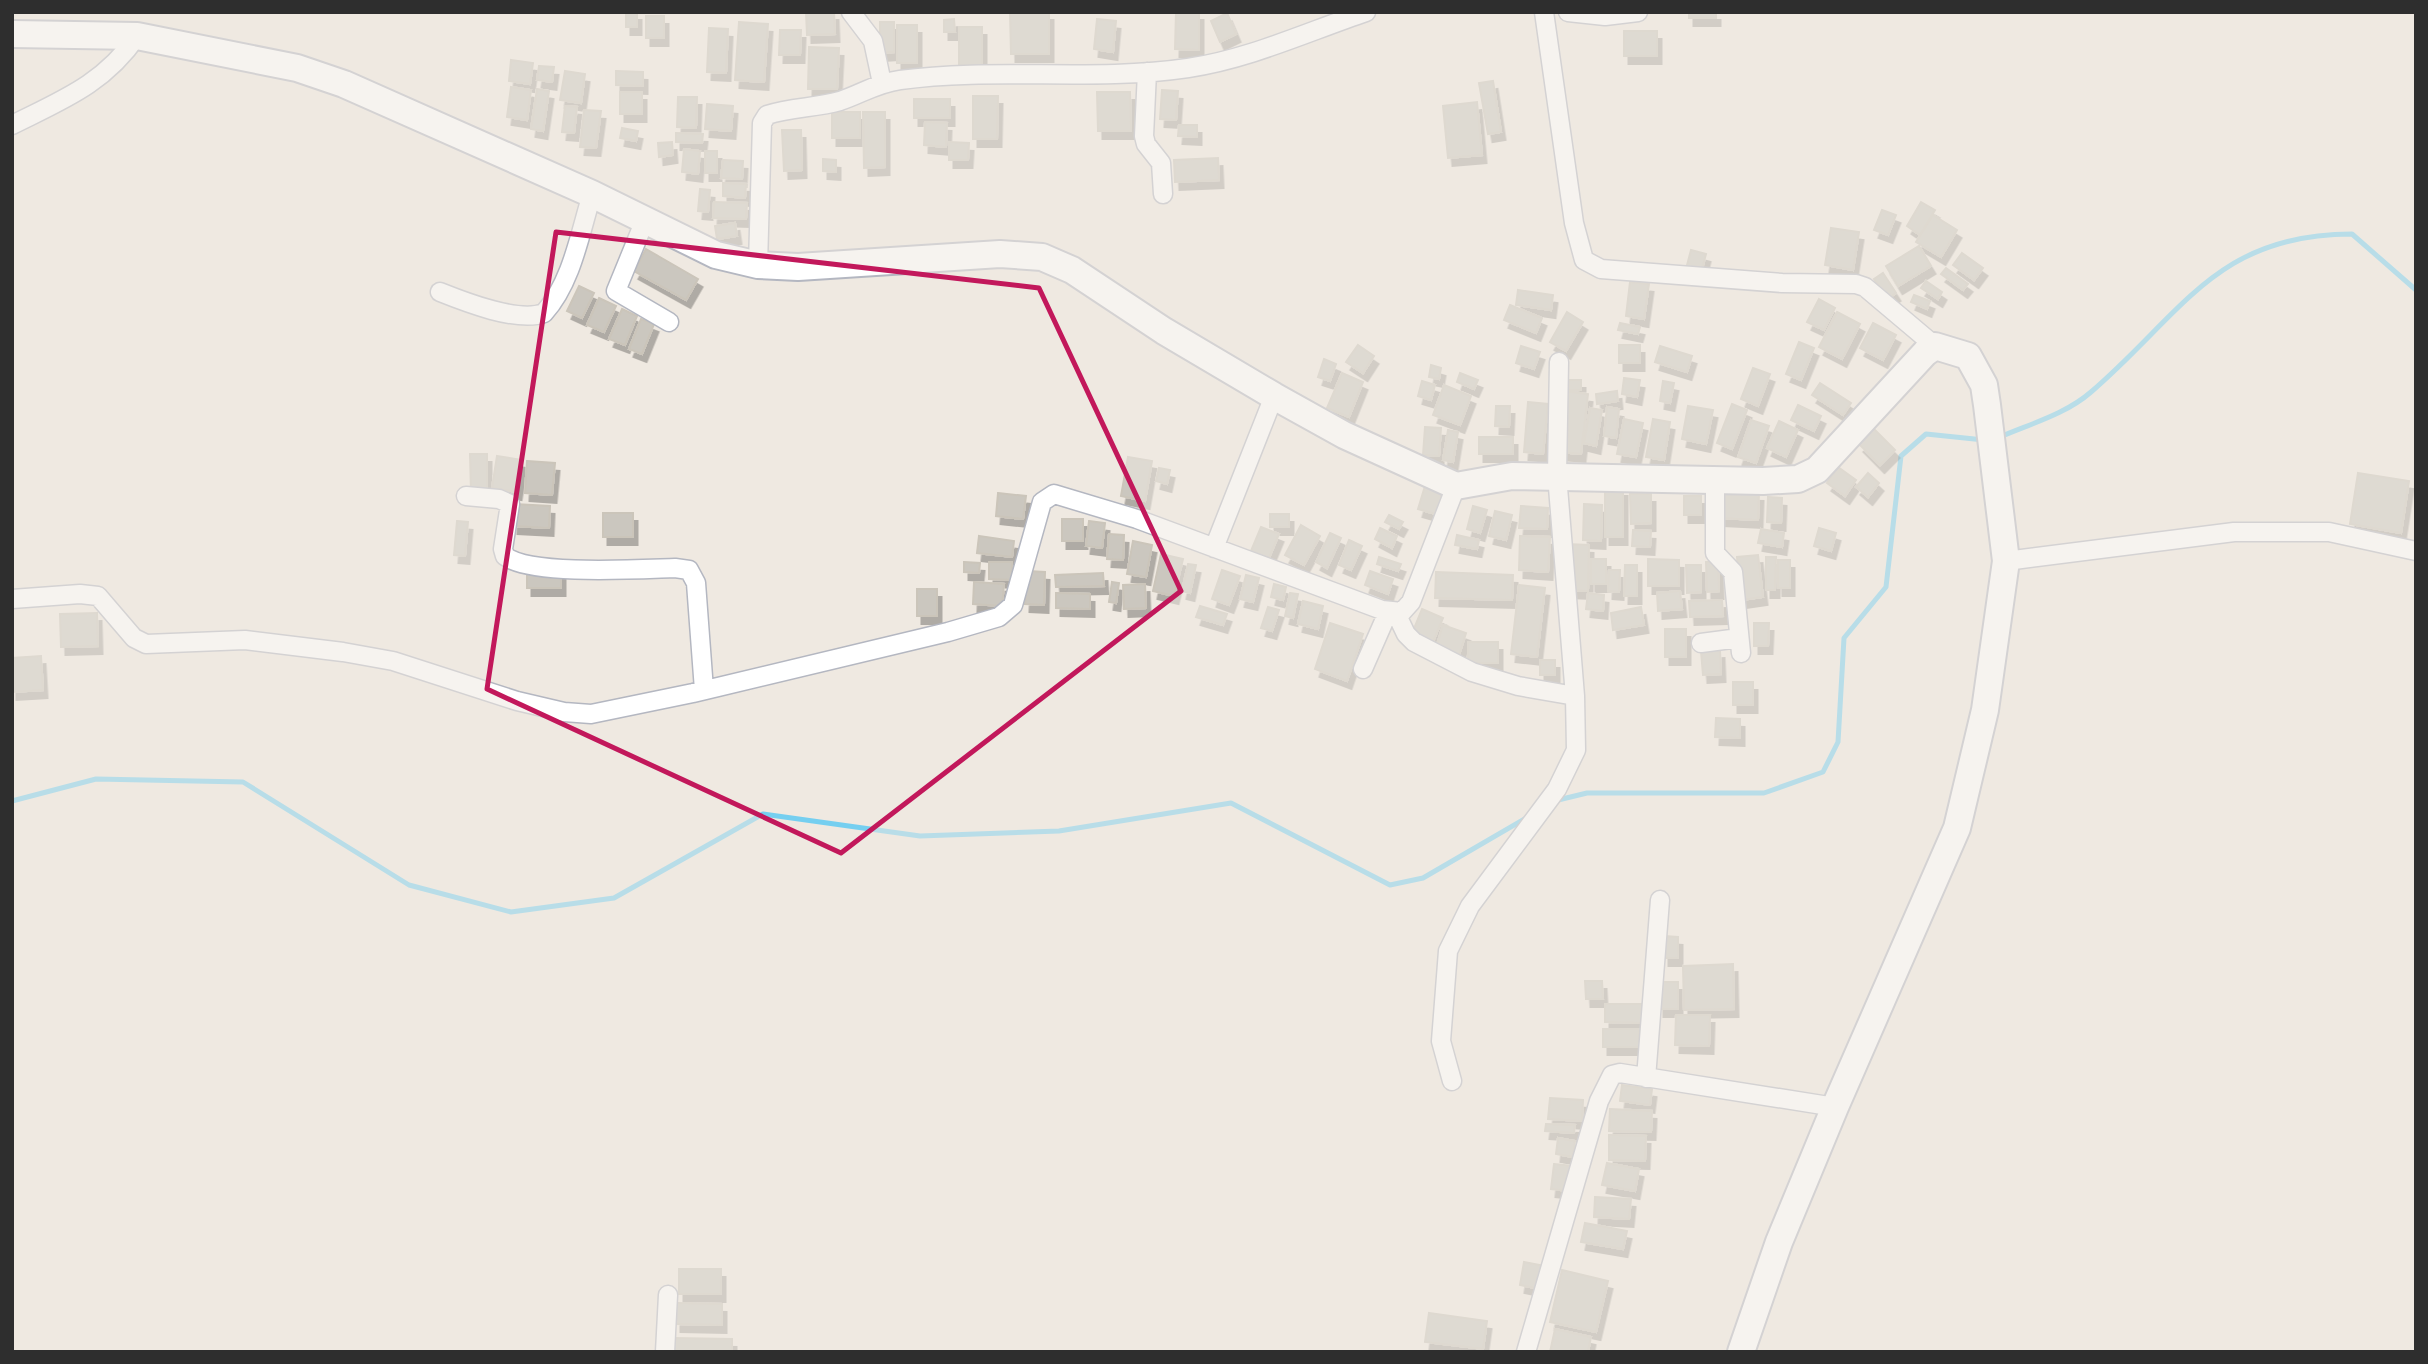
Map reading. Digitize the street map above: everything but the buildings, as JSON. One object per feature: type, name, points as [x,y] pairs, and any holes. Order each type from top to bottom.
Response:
[{"type":"street","points":[[851,12],[873,41],[882,83]]},
{"type":"street","points":[[758,265],[763,119],[790,109],[839,101],[882,83],[1010,73],[1147,72],[1239,57],[1366,12]]},
{"type":"street","points":[[1544,12],[1574,223],[1584,260],[1601,270],[1782,283],[1856,284],[1865,287],[1934,346],[1968,356],[1984,386],[2006,561],[1985,710],[1956,828],[1779,1242],[1741,1352]]},
{"type":"street","points":[[1568,12],[1605,16],[1638,12]]},
{"type":"street","points":[[12,34],[137,36],[297,68],[344,84],[592,194],[716,255],[758,265],[872,264],[1021,254],[1042,257],[1072,270],[1164,331],[1344,435],[1456,485],[1511,476],[1557,475],[1715,480],[1798,479],[1817,470],[1913,363],[1934,346]]},
{"type":"street","points":[[12,125],[91,85],[120,60],[137,36]]},
{"type":"street","points":[[1147,72],[1144,136],[1146,144],[1161,163],[1163,194]]},
{"type":"street","points":[[440,292],[471,304],[526,316],[544,313],[558,293],[572,260],[592,194]]},
{"type":"street","points":[[645,220],[616,284],[616,291],[669,323]]},
{"type":"street","points":[[1452,1081],[1441,1041],[1448,951],[1470,906],[1520,842],[1570,766],[1577,734],[1557,475],[1559,362]]},
{"type":"street","points":[[1214,548],[1274,396]]},
{"type":"street","points":[[1702,643],[1740,646],[1733,572],[1715,553],[1715,480]]},
{"type":"street","points":[[12,599],[80,594],[98,596],[134,638],[146,644],[244,640],[343,652],[393,662],[517,701],[564,712],[591,714],[948,632],[1005,614],[1013,605],[1037,513],[1042,502],[1054,494],[1137,519],[1392,612],[1408,608],[1456,485]]},
{"type":"street","points":[[466,496],[504,500],[510,504],[503,549],[505,556],[517,562],[582,571],[675,568],[689,570],[696,583],[704,690]]},
{"type":"street","points":[[2006,561],[2234,532],[2329,532],[2416,551]]},
{"type":"street","points":[[1392,612],[1414,642],[1472,672],[1518,686],[1575,696]]},
{"type":"street","points":[[1363,669],[1392,612]]},
{"type":"street","points":[[1646,1079],[1660,900]]},
{"type":"street","points":[[1526,1352],[1599,1101],[1609,1077],[1620,1073],[1835,1107]]},
{"type":"street","points":[[665,1352],[668,1294]]},
{"type":"highlighted area","points":[[556,232],[1039,288],[1181,591],[841,853],[487,689]]},
{"type":"waterway","points":[[2000,437],[2081,400],[2205,284],[2234,263],[2267,248],[2305,238],[2352,234],[2416,290]]},
{"type":"waterway","points":[[1554,801],[1587,793],[1764,793],[1823,772],[1838,742],[1844,638],[1886,587],[1901,456],[1926,434],[1984,440]]},
{"type":"waterway","points":[[12,801],[96,779],[243,782],[409,885],[511,912],[614,898],[763,814],[920,836],[1059,831],[1231,803],[1390,885],[1423,878],[1528,817]]}]
